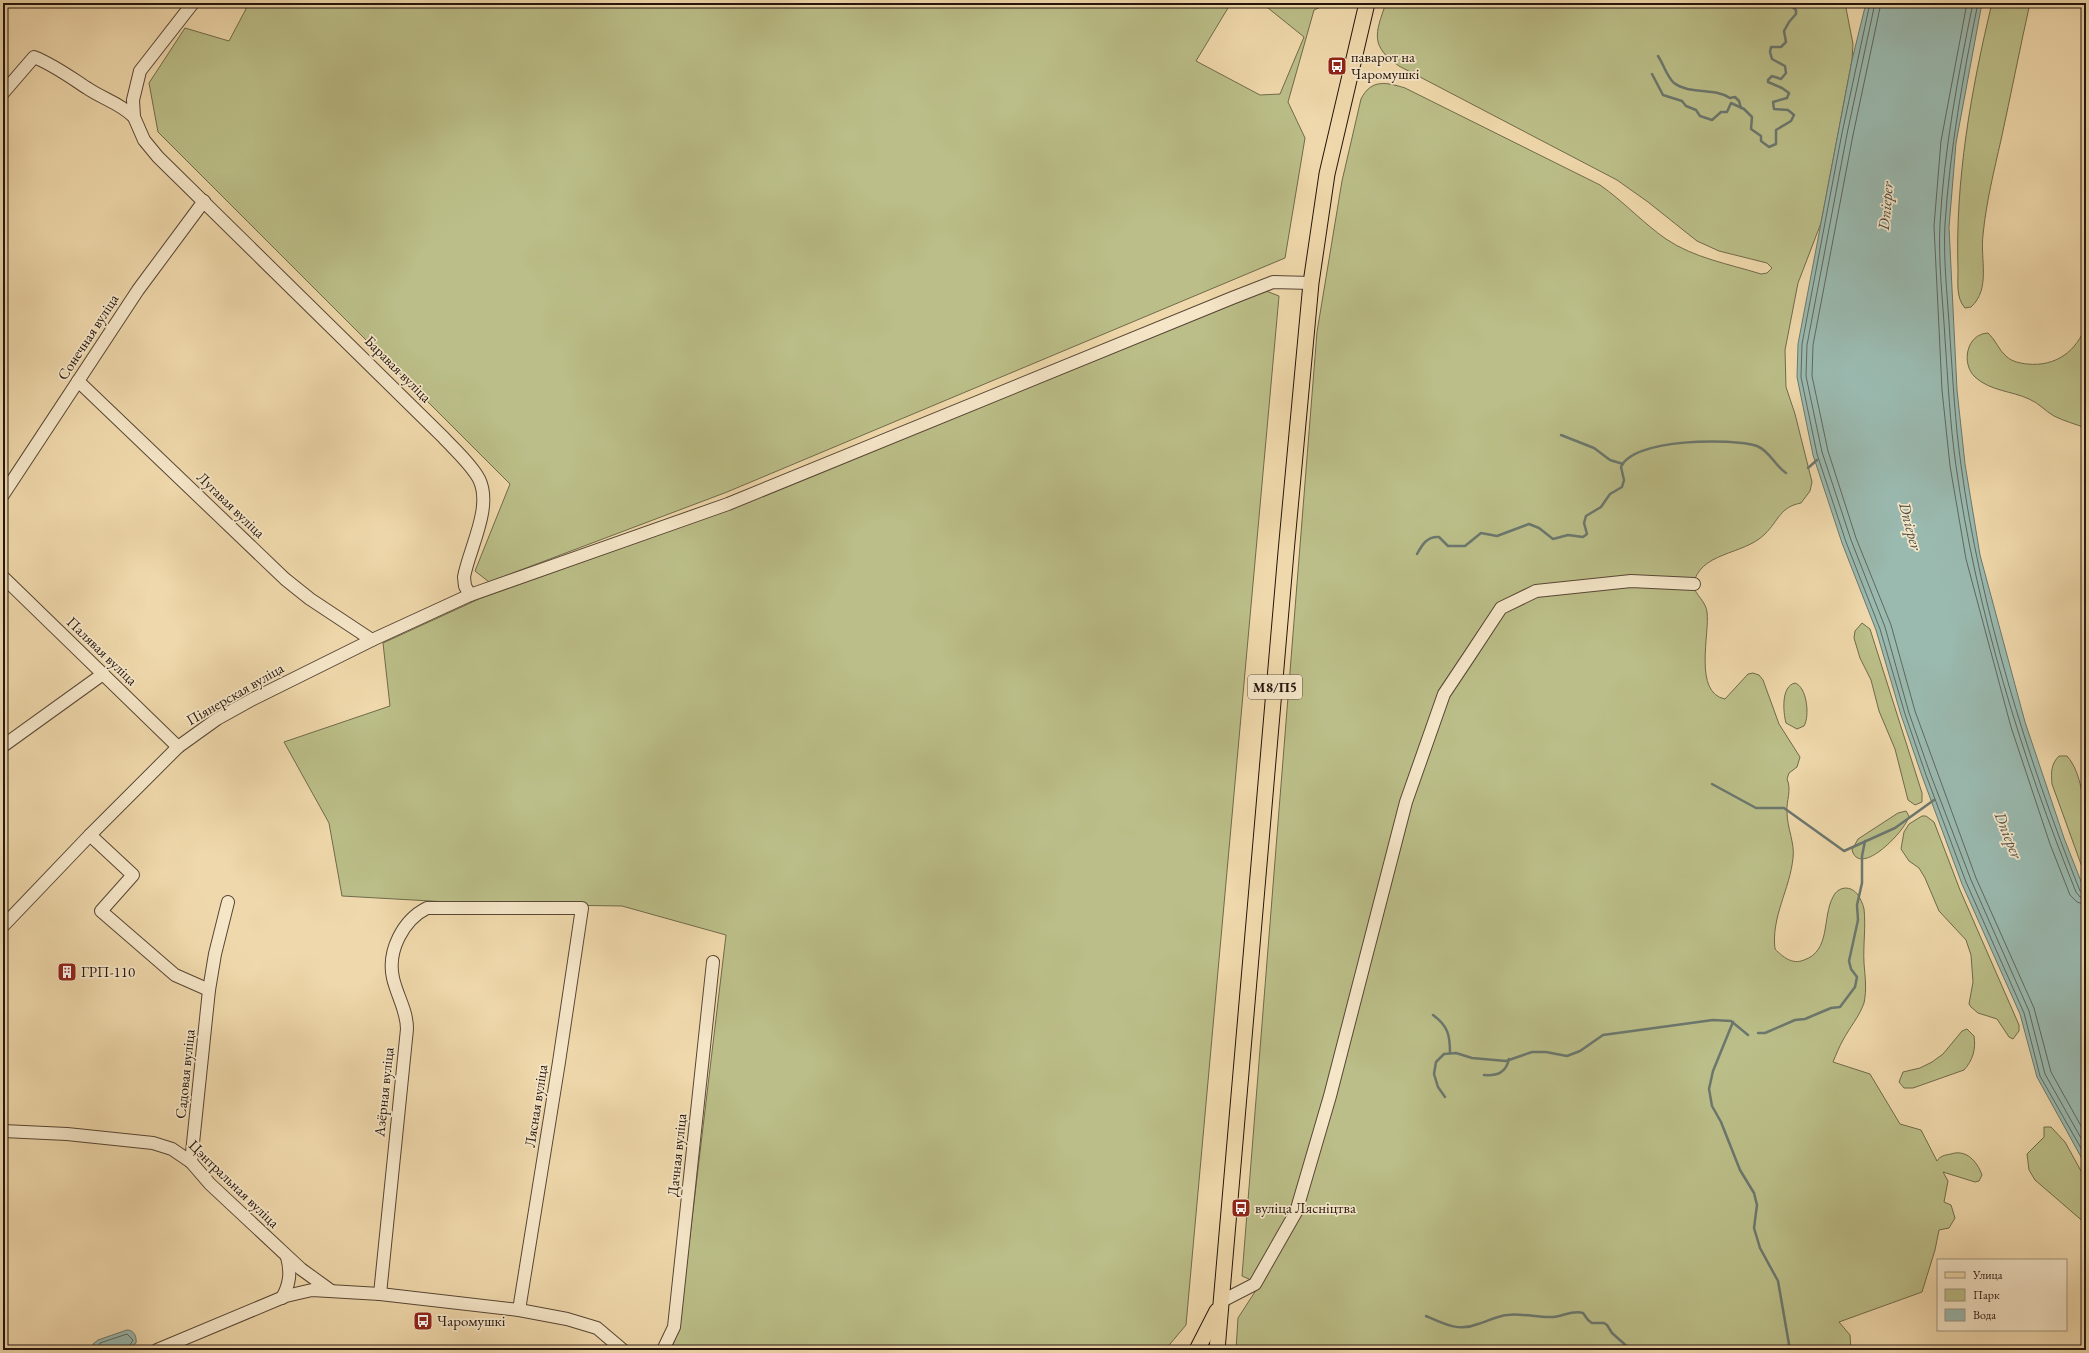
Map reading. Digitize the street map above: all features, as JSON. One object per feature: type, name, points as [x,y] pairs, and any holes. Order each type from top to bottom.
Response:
[{"type":"main road","name":"М8/П5","points":[[1217,1350],[1286,552],[1311,283],[1327,174],[1367,3]]},
{"type":"main road","points":[[1197,1350],[1222,1301]]},
{"type":"street","points":[[134,117],[133,100],[140,71],[194,3]]},
{"type":"street","points":[[3,93],[34,57],[51,64],[88,89],[126,108],[134,117]]},
{"type":"street","name":"Баравая вуліца","points":[[134,117],[150,148],[438,432],[473,470],[483,490],[484,501],[464,578],[465,586],[470,595]]},
{"type":"street","name":"Сонечная вуліца","points":[[3,495],[138,290],[204,201]]},
{"type":"street","name":"Піянерская вуліца","points":[[3,926],[90,835],[178,747],[217,719],[253,699],[372,640],[470,595],[728,504],[1259,287],[1273,282],[1311,283]]},
{"type":"street","name":"Лугавая вуліца","points":[[78,381],[285,579],[320,606],[372,640]]},
{"type":"street","name":"Палявая вуліца","points":[[3,577],[178,747]]},
{"type":"street","points":[[1222,1301],[1255,1284],[1296,1212],[1330,1096],[1406,802],[1444,694],[1501,608],[1536,591],[1631,581],[1694,584]]},
{"type":"street","points":[[3,746],[103,674]]},
{"type":"street","points":[[90,835],[132,874],[101,911],[175,975],[209,990]]},
{"type":"street","name":"Садовая вуліца","points":[[191,1162],[209,990],[215,954],[228,902]]},
{"type":"street","name":"Лясная вуліца","points":[[427,908],[582,908],[519,1310]]},
{"type":"street","name":"Азёрная вуліца","points":[[380,1294],[407,1029],[405,1011],[393,978],[394,955],[402,930],[410,920],[427,908]]},
{"type":"street","name":"Дачная вуліца","points":[[664,1350],[674,1327],[713,962]]},
{"type":"street","name":"Цэнтральная вуліца","points":[[3,1131],[67,1134],[153,1143],[172,1149],[191,1162],[207,1181],[287,1257],[309,1276],[331,1291]]},
{"type":"street","points":[[282,1298],[290,1280],[290,1269],[287,1257]]},
{"type":"street","points":[[157,1350],[282,1298],[307,1291],[331,1291],[380,1294],[519,1310],[588,1324],[604,1333],[623,1350]]},
{"type":"green space","points":[[241,3],[1231,3],[1196,61],[1260,95],[1280,94],[1304,37],[1268,8],[1257,3],[1330,3],[1314,10],[1288,102],[1305,138],[1285,258],[727,492],[489,582],[475,571],[510,484],[158,132],[149,83],[185,28],[229,41],[246,9]]},
{"type":"green space","points":[[1386,3],[1845,3],[1853,44],[1852,60],[1821,223],[1798,283],[1785,350],[1786,387],[1795,414],[1812,482],[1810,491],[1801,503],[1784,511],[1770,529],[1756,541],[1723,555],[1704,566],[1697,575],[1693,586],[1705,605],[1707,612],[1705,661],[1709,686],[1715,694],[1725,699],[1748,674],[1753,673],[1759,675],[1763,680],[1779,724],[1800,757],[1797,767],[1789,773],[1787,779],[1789,791],[1787,818],[1793,847],[1793,858],[1778,914],[1775,949],[1788,959],[1796,962],[1813,956],[1822,941],[1830,905],[1835,893],[1841,889],[1848,888],[1858,895],[1863,905],[1865,922],[1865,998],[1860,1013],[1842,1043],[1833,1062],[1870,1074],[1900,1124],[1921,1130],[1937,1161],[1945,1155],[1961,1153],[1970,1157],[1974,1161],[1982,1175],[1979,1181],[1975,1182],[1943,1172],[1948,1181],[1944,1202],[1951,1205],[1955,1218],[1949,1228],[1939,1230],[1935,1250],[1922,1292],[1839,1322],[1850,1335],[1851,1350],[1236,1350],[1238,1318],[1260,1284],[1242,1276],[1317,332],[1342,181],[1361,99],[1369,88],[1374,85],[1392,84],[1405,88],[1600,185],[1649,226],[1677,246],[1712,260],[1761,274],[1767,273],[1772,268],[1767,263],[1719,251],[1697,241],[1648,202],[1617,180],[1399,66],[1383,52],[1379,45],[1379,23]]},
{"type":"green space","points":[[1992,3],[2030,3],[1990,187],[1982,244],[1983,283],[1977,300],[1971,307],[1965,308],[1960,300],[1958,285],[1959,203],[1962,169],[1971,102]]},
{"type":"green space","points":[[1266,291],[1279,296],[1186,1325],[1165,1350],[671,1350],[679,1328],[726,935],[622,906],[484,904],[342,896],[329,823],[284,742],[390,706],[383,643],[479,599],[725,511]]},
{"type":"green space","points":[[2086,325],[2086,428],[2054,416],[2029,399],[1994,388],[1981,382],[1975,377],[1968,365],[1968,350],[1975,338],[1981,335],[1988,333],[2004,355],[2012,360],[2024,364],[2037,364],[2056,360],[2071,350],[2082,334]]},
{"type":"green space","points":[[1862,623],[1870,629],[1922,793],[1922,802],[1915,805],[1908,800],[1895,749],[1879,711],[1871,680],[1860,658],[1854,638],[1855,631]]},
{"type":"green space","points":[[1795,683],[1799,686],[1805,696],[1807,709],[1807,716],[1804,726],[1797,729],[1786,723],[1784,713],[1785,694],[1790,685]]},
{"type":"green space","points":[[2059,756],[2067,756],[2074,767],[2083,796],[2086,831],[2086,878],[2052,784],[2052,768],[2054,762]]},
{"type":"green space","points":[[1906,811],[1909,816],[1906,822],[1900,831],[1883,849],[1864,859],[1857,857],[1852,850],[1858,839],[1898,813]]},
{"type":"green space","points":[[1922,816],[1926,816],[1934,822],[1960,890],[2019,1025],[2019,1031],[2013,1039],[2009,1037],[1997,1019],[1978,1013],[1969,1004],[1973,982],[1971,955],[1966,940],[1939,911],[1925,878],[1919,868],[1909,861],[1901,849],[1904,832],[1909,824]]},
{"type":"green space","points":[[1967,1029],[1974,1036],[1975,1045],[1972,1058],[1964,1070],[1913,1088],[1904,1088],[1899,1082],[1903,1072],[1920,1068],[1932,1062],[1943,1054],[1962,1031]]},
{"type":"green space","points":[[2044,1127],[2051,1127],[2065,1142],[2086,1180],[2086,1224],[2035,1180],[2029,1170],[2027,1154],[2044,1137]]},
{"type":"water","name":"Dnieper","points":[[1866,3],[1982,3],[1956,143],[1949,227],[1957,390],[1965,464],[1980,555],[2025,722],[2064,838],[2086,894],[2086,1166],[2037,1077],[2020,1014],[1962,884],[1922,776],[1901,715],[1876,630],[1842,543],[1813,455],[1797,377],[1798,344],[1852,60]]},
{"type":"water","points":[[127,1330],[132,1331],[136,1338],[136,1343],[132,1346],[122,1350],[93,1350],[93,1344],[98,1340]]},
{"type":"waterway","points":[[1652,74],[1663,95],[1682,101],[1686,106],[1696,110],[1700,116],[1712,120],[1721,112],[1727,112],[1731,103],[1744,109],[1752,117],[1751,129],[1761,136],[1761,141],[1769,147],[1776,144],[1776,130],[1791,121],[1794,115],[1788,110],[1774,109],[1773,102],[1787,98],[1789,93],[1768,82],[1772,76],[1781,79],[1786,73],[1785,66],[1772,59],[1770,52],[1771,47],[1781,47],[1786,42],[1784,31],[1796,14],[1796,10],[1788,3]]},
{"type":"waterway","points":[[1658,56],[1669,77],[1680,87],[1716,93],[1730,98],[1735,97],[1739,101],[1741,108]]},
{"type":"waterway","points":[[1561,435],[1594,448],[1610,460],[1623,464]]},
{"type":"waterway","points":[[1417,554],[1423,544],[1431,538],[1439,537],[1448,546],[1465,546],[1481,533],[1497,536],[1529,524],[1539,528],[1553,539],[1568,535],[1583,537],[1587,534],[1584,523],[1586,516],[1601,507],[1610,494],[1622,487],[1624,480],[1621,467],[1629,457],[1644,450],[1663,446],[1706,441],[1744,443],[1762,448],[1786,473]]},
{"type":"waterway","points":[[1808,468],[1817,460]]},
{"type":"waterway","points":[[1712,784],[1756,808],[1784,808],[1844,851],[1895,828],[1934,800]]},
{"type":"waterway","points":[[1758,1033],[1765,1033],[1795,1020],[1805,1019],[1831,1008],[1840,1007],[1855,987],[1857,977],[1851,969],[1849,961],[1858,920],[1857,905],[1862,883],[1862,856],[1865,841]]},
{"type":"waterway","points":[[1433,1015],[1442,1023],[1447,1031],[1449,1036],[1450,1053]]},
{"type":"waterway","points":[[1445,1097],[1438,1087],[1434,1074],[1436,1062],[1444,1054],[1456,1053],[1472,1058],[1506,1061],[1532,1052],[1546,1052],[1567,1056],[1580,1051],[1603,1035],[1713,1020],[1731,1021],[1748,1035]]},
{"type":"waterway","points":[[1733,1022],[1713,1071],[1709,1089],[1712,1106],[1721,1122],[1740,1170],[1754,1193],[1757,1205],[1754,1228],[1760,1248],[1778,1281],[1790,1350]]},
{"type":"waterway","points":[[1484,1075],[1500,1073],[1506,1068],[1509,1059]]},
{"type":"waterway","points":[[1426,1316],[1452,1326],[1464,1327],[1507,1315],[1553,1317],[1579,1312],[1583,1313],[1592,1323],[1604,1323],[1607,1325],[1612,1333],[1631,1350]]},
{"type":"place","name":"паварот на Чаромушкі","points":[[1337,66]]},
{"type":"place","name":"ГРП-110","points":[[67,972]]},
{"type":"place","name":"вуліца Лясніцтва","points":[[1241,1208]]},
{"type":"place","name":"Чаромушкі","points":[[423,1321]]}]
